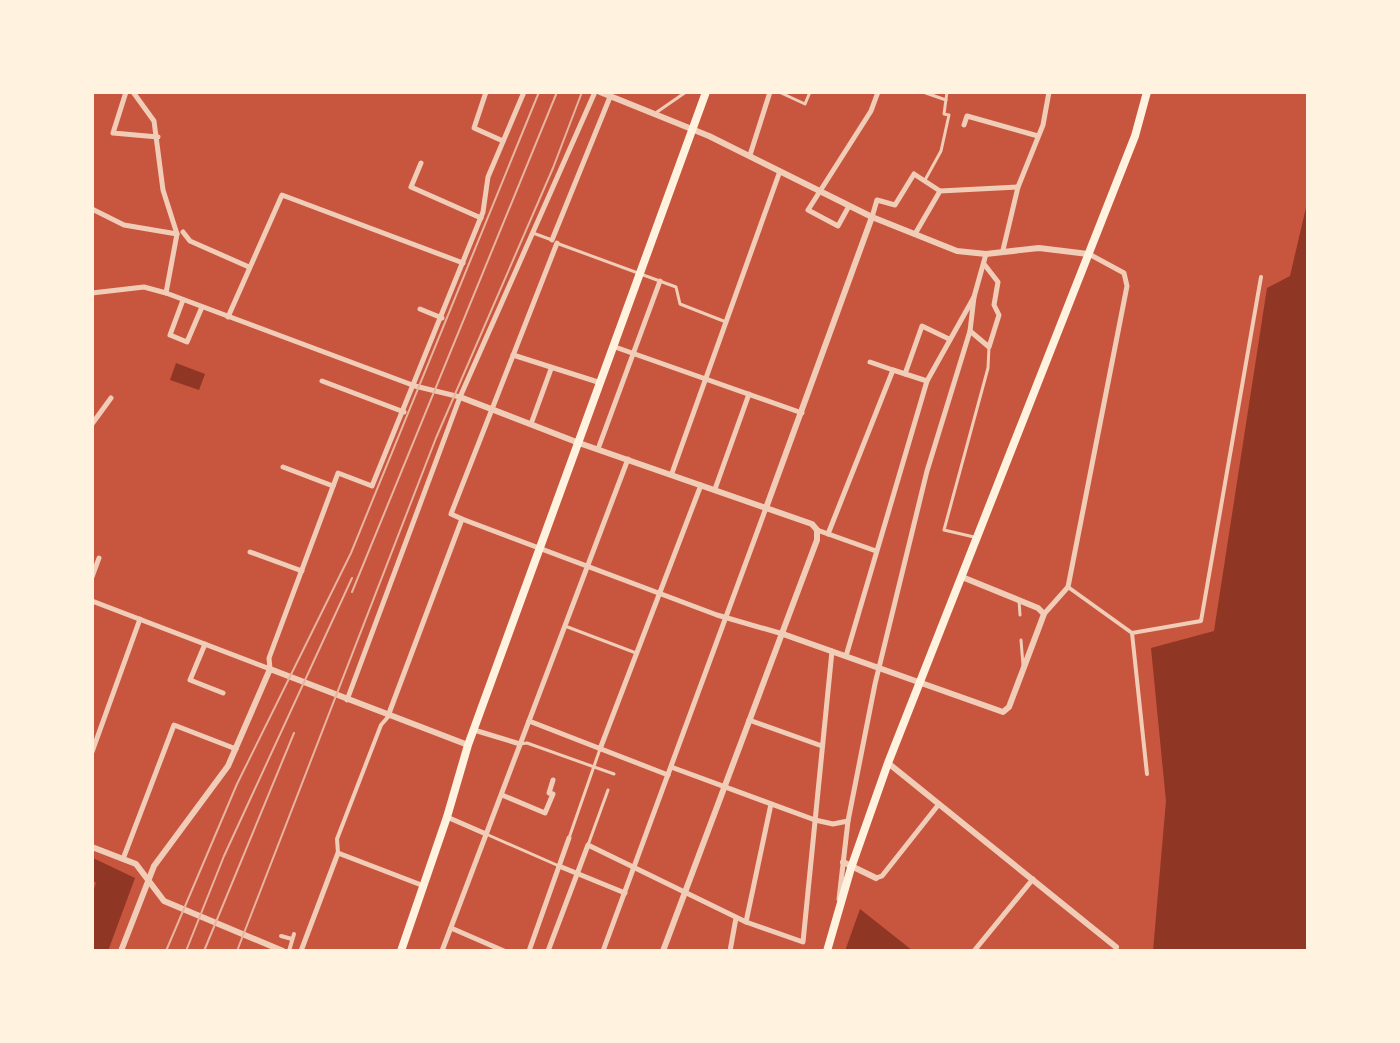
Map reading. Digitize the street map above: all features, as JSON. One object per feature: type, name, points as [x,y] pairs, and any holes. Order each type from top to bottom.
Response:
[{"type":"highway","points":[[401,951],[473,730],[706,92]]},
{"type":"highway","points":[[827,951],[847,865],[1135,136],[1147,92]]},
{"type":"street","points":[[126,92],[113,133],[158,137]]},
{"type":"street","points":[[133,92],[154,121],[163,190],[180,233],[190,241],[249,267]]},
{"type":"street","points":[[486,92],[474,128],[503,141]]},
{"type":"street","points":[[121,951],[154,866],[228,766],[236,749],[270,669],[269,658],[338,473],[372,486],[481,218],[488,177],[524,92]]},
{"type":"street","points":[[346,701],[460,397],[531,232],[598,92],[694,130],[872,217],[957,251],[986,254],[1039,248],[1088,254],[1128,278],[1068,587],[1044,614],[1009,707],[1003,712],[660,594],[451,514],[610,97]]},
{"type":"street","points":[[750,155],[770,92]]},
{"type":"street","points":[[849,206],[838,226],[808,210],[871,111],[878,92]]},
{"type":"street","points":[[1003,250],[1018,187],[1038,136],[1048,92]]},
{"type":"street","points":[[964,125],[967,116],[1038,136]]},
{"type":"street","points":[[421,163],[411,187],[481,218]]},
{"type":"street","points":[[672,473],[780,171]]},
{"type":"street","points":[[603,951],[802,413],[877,200],[895,205],[914,174],[940,191],[1018,187]]},
{"type":"street","points":[[915,234],[940,191]]},
{"type":"street","points":[[228,317],[282,195],[463,263]]},
{"type":"street","points":[[92,209],[124,225],[180,233]]},
{"type":"street","points":[[166,293],[180,233]]},
{"type":"street","points":[[940,803],[882,876],[876,878],[847,865],[848,821],[882,656],[927,471],[970,331],[974,297],[986,254]]},
{"type":"street","points":[[970,331],[989,347],[999,315],[994,305],[998,282],[984,264]]},
{"type":"street","points":[[1068,587],[1132,633],[1201,621],[1261,277]]},
{"type":"street","points":[[598,449],[660,281]]},
{"type":"street","points":[[92,293],[144,287],[166,293],[415,386],[460,397],[579,443],[672,473],[876,551]]},
{"type":"street","points":[[846,656],[927,381],[974,297]]},
{"type":"street","points":[[183,300],[170,335],[187,342],[202,307]]},
{"type":"street","points":[[420,309],[442,318]]},
{"type":"street","points":[[905,374],[922,326],[949,339]]},
{"type":"street","points":[[615,347],[802,413]]},
{"type":"street","points":[[513,355],[551,369]]},
{"type":"street","points":[[870,362],[927,381]]},
{"type":"street","points":[[531,424],[551,369],[555,366],[601,383]]},
{"type":"street","points":[[828,534],[893,370]]},
{"type":"street","points":[[322,381],[404,412]]},
{"type":"street","points":[[715,489],[749,394]]},
{"type":"street","points":[[92,424],[111,398]]},
{"type":"street","points":[[442,951],[628,458]]},
{"type":"street","points":[[283,467],[333,486]]},
{"type":"street","points":[[600,749],[701,484]]},
{"type":"street","points":[[301,951],[338,853],[337,839],[381,725],[388,717],[462,519]]},
{"type":"street","points":[[663,951],[783,634],[817,540],[817,530]]},
{"type":"street","points":[[250,552],[302,571]]},
{"type":"street","points":[[92,577],[99,558]]},
{"type":"street","points":[[962,577],[1019,600],[1044,614]]},
{"type":"street","points":[[92,601],[346,701],[468,745]]},
{"type":"street","points":[[92,752],[140,619]]},
{"type":"street","points":[[1132,633],[1147,774]]},
{"type":"street","points":[[205,644],[190,680],[223,693]]},
{"type":"street","points":[[548,951],[588,845],[736,918],[803,942],[832,651]]},
{"type":"street","points":[[749,720],[822,746]]},
{"type":"street","points":[[529,721],[668,775]]},
{"type":"street","points":[[123,859],[174,725],[236,749]]},
{"type":"street","points":[[473,730],[520,744]]},
{"type":"street","points":[[888,763],[1115,949]]},
{"type":"street","points":[[671,767],[815,820],[833,824],[848,821]]},
{"type":"street","points":[[502,795],[545,813],[553,794],[549,793],[553,780]]},
{"type":"street","points":[[746,922],[771,804]]},
{"type":"street","points":[[447,817],[486,834]]},
{"type":"street","points":[[529,951],[569,838]]},
{"type":"street","points":[[92,847],[136,864],[164,901],[286,951],[293,936],[281,936]]},
{"type":"street","points":[[338,853],[424,886]]},
{"type":"street","points":[[559,866],[625,893]]},
{"type":"street","points":[[974,951],[1033,879]]},
{"type":"street","points":[[730,951],[736,918]]},
{"type":"street","points":[[451,928],[504,951]]},
{"type":"lane","points":[[654,114],[686,92]]},
{"type":"lane","points":[[779,92],[805,104],[810,92]]},
{"type":"lane","points":[[923,92],[946,100]]},
{"type":"lane","points":[[925,180],[941,151],[949,115],[944,114],[947,92]]},
{"type":"lane","points":[[531,232],[676,287],[680,304],[726,322]]},
{"type":"lane","points":[[978,538],[944,530],[988,368],[989,347]]},
{"type":"lane","points":[[1019,600],[1020,615]]},
{"type":"lane","points":[[565,626],[637,654]]},
{"type":"lane","points":[[1021,640],[1023,673]]},
{"type":"lane","points":[[520,744],[527,743],[614,774]]},
{"type":"lane","points":[[569,838],[600,749]]},
{"type":"lane","points":[[588,845],[608,790]]},
{"type":"lane","points":[[486,834],[559,866]]},
{"type":"shaded area","points":[[1308,199],[1308,951],[1153,951],[1166,801],[1151,648],[1214,631],[1267,288],[1290,276]]},
{"type":"shaded area","points":[[176,363],[205,374],[199,390],[170,380]]},
{"type":"shaded area","points":[[93,858],[135,878],[108,951],[92,951],[92,894],[96,883],[92,880]]},
{"type":"shaded area","points":[[860,909],[913,951],[845,951]]},
{"type":"railway","points":[[166,951],[237,784],[351,553],[539,92]]},
{"type":"railway","points":[[352,592],[557,92]]},
{"type":"railway","points":[[237,951],[436,438],[553,168],[582,92]]},
{"type":"railway","points":[[186,951],[224,856],[352,578]]},
{"type":"railway","points":[[204,951],[294,733]]}]
